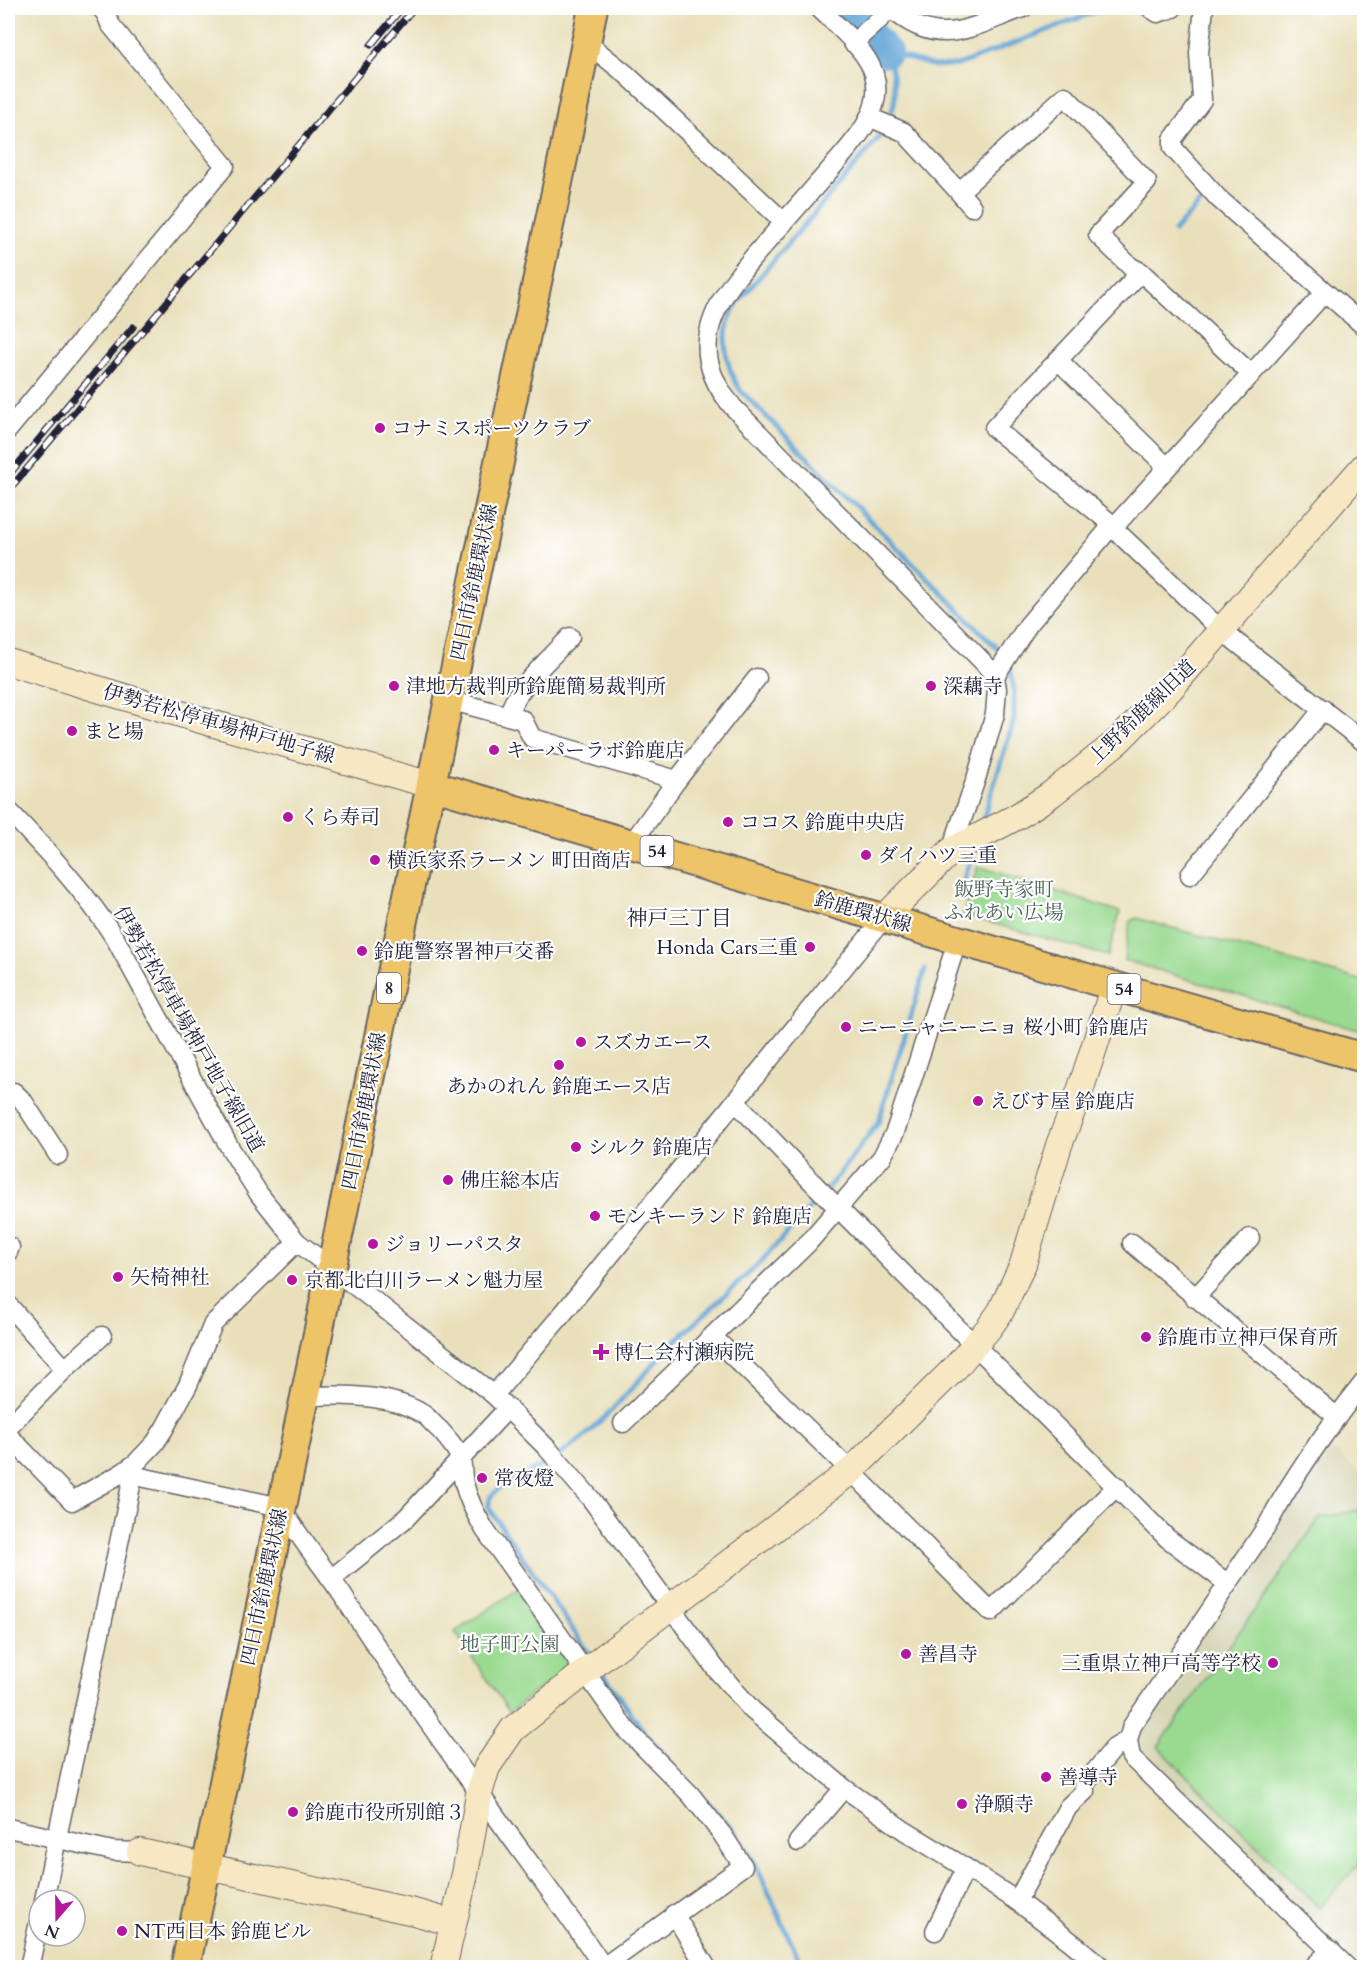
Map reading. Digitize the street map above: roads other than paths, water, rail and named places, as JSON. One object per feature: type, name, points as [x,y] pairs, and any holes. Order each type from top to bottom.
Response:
[{"type":"main road","name":"四日市鈴鹿環状線","points":[[184,1968],[332,1269],[593,8]]},
{"type":"main road","name":"鈴鹿環状線","points":[[431,785],[1365,1058]]},
{"type":"street","points":[[8,430],[225,166],[110,24],[101,8]]},
{"type":"street","points":[[819,8],[855,41],[874,74],[876,99],[873,118],[756,255],[717,307],[709,330],[708,350],[711,370],[733,407],[984,663],[997,673]]},
{"type":"street","points":[[855,41],[889,10],[927,31],[954,33],[1023,8]]},
{"type":"street","points":[[1150,8],[1158,13],[1173,8]]},
{"type":"street","points":[[1204,8],[1199,53],[1202,100],[1173,139],[1173,148],[1218,198],[1365,326]]},
{"type":"street","points":[[586,42],[627,75],[784,222]]},
{"type":"street","points":[[959,192],[1065,96],[1147,182],[1098,235],[1250,373]]},
{"type":"street","points":[[873,118],[900,130],[972,207]]},
{"type":"street","points":[[1141,272],[994,428],[1110,522],[1113,528],[1222,631],[1365,742]]},
{"type":"street","points":[[957,847],[995,714],[997,673],[1011,651],[1037,614],[1109,530],[1325,292]]},
{"type":"street","points":[[1058,360],[1167,467]]},
{"type":"street","name":"上野鈴鹿線旧道","points":[[884,918],[957,847],[1018,816],[1050,795],[1116,742],[1172,688],[1365,466]]},
{"type":"street","points":[[508,716],[511,705],[524,688],[570,637]]},
{"type":"street","name":"伊勢若松停車場神戸地子線","points":[[8,662],[204,722],[431,785]]},
{"type":"street","points":[[632,843],[677,780],[757,678]]},
{"type":"street","points":[[449,700],[524,720],[532,738],[677,780]]},
{"type":"street","points":[[1190,875],[1323,709]]},
{"type":"street","name":"伊勢若松停車場神戸地子線旧道","points":[[8,810],[56,862],[100,915],[230,1148],[259,1194],[297,1242],[494,1395],[547,1448],[591,1499],[716,1670],[752,1710],[844,1788],[905,1831],[1017,1901],[1070,1941],[1091,1964]]},
{"type":"street","points":[[494,1395],[566,1311],[884,918]]},
{"type":"street","points":[[623,1423],[808,1243],[835,1205],[882,1156],[896,1132],[958,939]]},
{"type":"street","points":[[443,1968],[473,1833],[479,1794],[487,1767],[513,1729],[851,1471],[955,1368],[1001,1311],[1023,1264],[1059,1145],[1080,1092],[1114,986]]},
{"type":"street","points":[[14,1092],[23,1101],[58,1155]]},
{"type":"street","points":[[735,1101],[816,1186],[1167,1538],[1228,1584]]},
{"type":"street","points":[[1195,1298],[1250,1238]]},
{"type":"street","points":[[46,1888],[128,1474],[164,1429],[188,1385],[213,1324],[297,1242]]},
{"type":"street","points":[[1132,1243],[1337,1417]]},
{"type":"street","points":[[8,1305],[65,1369]]},
{"type":"street","points":[[8,1427],[65,1369],[102,1336]]},
{"type":"street","points":[[713,1337],[991,1612],[1117,1486]]},
{"type":"street","points":[[1348,1968],[1131,1757],[1128,1740],[1132,1726],[1337,1417],[1364,1383]]},
{"type":"street","points":[[8,1435],[72,1501],[128,1474],[281,1507],[392,1670],[479,1794],[548,1886],[603,1967],[743,1866],[697,1802],[624,1727],[601,1692],[593,1667],[485,1530],[473,1508],[464,1483],[461,1460],[451,1442],[427,1417],[395,1403],[339,1395],[305,1398]]},
{"type":"street","points":[[331,1579],[406,1518],[508,1408]]},
{"type":"street","points":[[1017,1901],[1068,1807],[1084,1791],[1084,1785],[1114,1748],[1128,1740]]},
{"type":"street","points":[[798,1842],[844,1788]]},
{"type":"street","points":[[8,1828],[113,1851],[140,1852],[206,1866],[414,1912],[453,1923]]},
{"type":"street","points":[[935,1931],[966,1868]]},
{"type":"street","points":[[674,1914],[706,1968]]},
{"type":"street","points":[[29,1968],[33,1948]]},
{"type":"street","points":[[1312,1968],[1331,1950]]},
{"type":"waterway","points":[[847,8],[887,52]]},
{"type":"waterway","points":[[887,52],[934,66],[958,65],[1105,8]]},
{"type":"waterway","points":[[887,52],[895,88],[890,117],[877,140],[738,302],[728,324],[727,357],[740,390],[998,649],[1002,656]]},
{"type":"waterway","points":[[1174,231],[1208,194],[1206,192]]},
{"type":"waterway","points":[[981,826],[1014,720],[1014,691],[1011,671],[1007,664]]},
{"type":"waterway","points":[[963,883],[974,849]]},
{"type":"waterway","points":[[593,1659],[488,1507],[491,1496],[501,1487],[551,1461],[582,1439],[673,1343],[761,1262],[837,1177],[878,1123],[925,970]]},
{"type":"waterway","points":[[600,1669],[644,1732],[672,1764]]},
{"type":"waterway","points":[[707,1801],[735,1832],[755,1863],[803,1968]]},
{"type":"railway","points":[[371,45],[402,8]]},
{"type":"railway","points":[[8,491],[414,8]]},
{"type":"railway","points":[[8,476],[133,327]]},
{"type":"place","name":"コナミスポーツクラブ","points":[[380,428]]},
{"type":"place","name":"津地方裁判所鈴鹿簡易裁判所","points":[[394,686]]},
{"type":"place","name":"深藕寺","points":[[931,686]]},
{"type":"place","name":"まと場","points":[[72,731]]},
{"type":"place","name":"キーパーラボ鈴鹿店","points":[[494,750]]},
{"type":"place","name":"くら寿司","points":[[288,817]]},
{"type":"place","name":"ココス 鈴鹿中央店","points":[[728,822]]},
{"type":"place","name":"ダイハツ三重","points":[[866,855]]},
{"type":"place","name":"横浜家系ラーメン 町田商店","points":[[375,860]]},
{"type":"place","name":"Honda Cars三重","points":[[810,947]]},
{"type":"place","name":"鈴鹿警察署神戸交番","points":[[362,951]]},
{"type":"place","name":"ニーニャニーニョ 桜小町 鈴鹿店","points":[[846,1027]]},
{"type":"place","name":"スズカエース","points":[[581,1042]]},
{"type":"place","name":"あかのれん 鈴鹿エース店","points":[[559,1065]]},
{"type":"place","name":"えびす屋 鈴鹿店","points":[[978,1101]]},
{"type":"place","name":"シルク 鈴鹿店","points":[[576,1147]]},
{"type":"place","name":"佛庄総本店","points":[[448,1180]]},
{"type":"place","name":"モンキーランド 鈴鹿店","points":[[595,1216]]},
{"type":"place","name":"ジョリーパスタ","points":[[373,1244]]},
{"type":"place","name":"矢椅神社","points":[[118,1277]]},
{"type":"place","name":"京都北白川ラーメン魁力屋","points":[[292,1280]]},
{"type":"place","name":"鈴鹿市立神戸保育所","points":[[1146,1337]]},
{"type":"place","name":"博仁会村瀬病院","points":[[601,1352]]},
{"type":"place","name":"常夜燈","points":[[482,1478]]},
{"type":"place","name":"善昌寺","points":[[906,1654]]},
{"type":"place","name":"三重県立神戸高等学校","points":[[1273,1663]]},
{"type":"place","name":"善導寺","points":[[1046,1777]]},
{"type":"place","name":"浄願寺","points":[[962,1804]]},
{"type":"place","name":"鈴鹿市役所別館３","points":[[293,1812]]},
{"type":"place","name":"NT西日本 鈴鹿ビル","points":[[122,1931]]},
{"type":"district","name":"神戸三丁目","points":[[679,918]]},
{"type":"park label","name":"飯野寺家町 ふれあい広場","points":[[1004,900]]},
{"type":"park label","name":"地子町公園","points":[[510,1644]]}]
